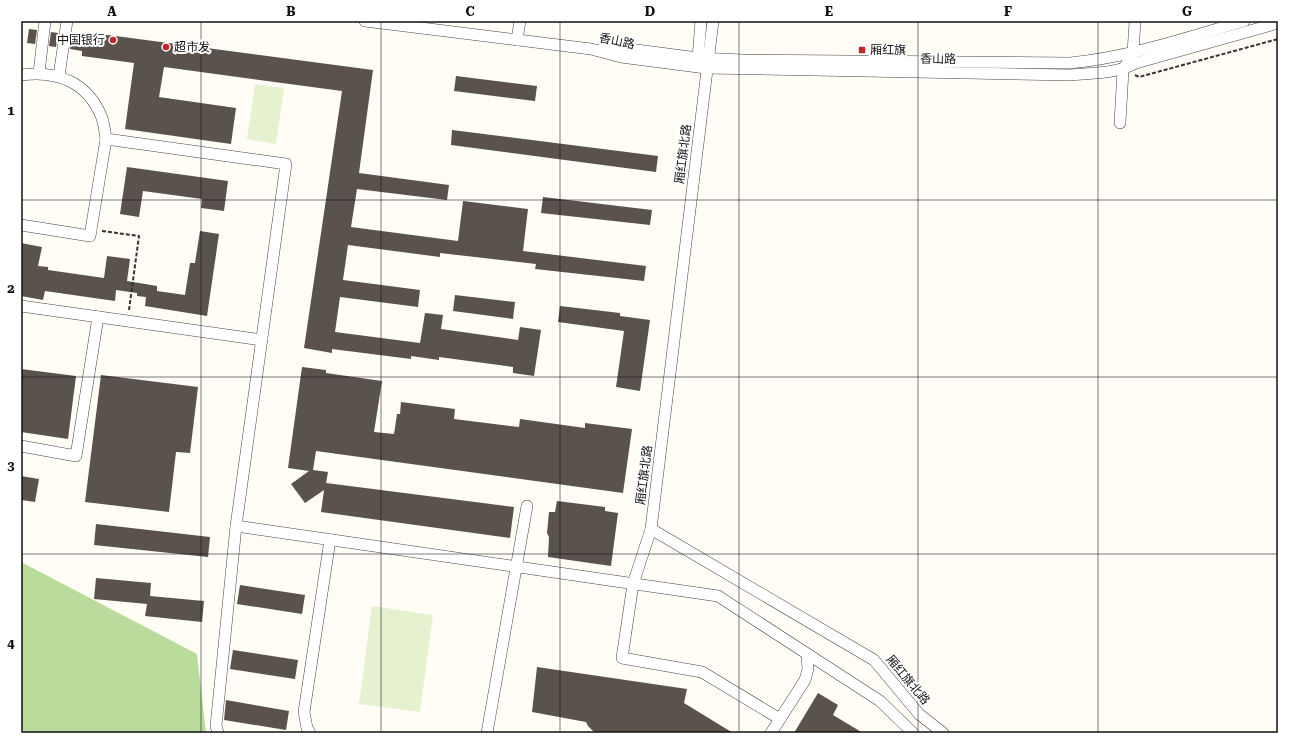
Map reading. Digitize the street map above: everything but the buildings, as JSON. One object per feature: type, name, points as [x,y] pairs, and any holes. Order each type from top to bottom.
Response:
[{"type":"street","points":[[39,73],[45,21]]},
{"type":"street","points":[[60,76],[68,21]]},
{"type":"street","name":"香山路","points":[[365,21],[591,49],[621,57],[708,63],[1070,74],[1108,73],[1123,70],[1136,63],[1278,22]]},
{"type":"street","points":[[517,40],[520,21]]},
{"type":"street","points":[[701,21],[698,58],[708,63]]},
{"type":"street","name":"厢红旗北路","points":[[713,21],[651,529],[874,660],[919,714],[943,733]]},
{"type":"street","points":[[1120,124],[1123,70],[1133,53],[1135,21]]},
{"type":"street","name":"香山路","points":[[708,63],[1070,63],[1105,60],[1244,21]]},
{"type":"street","name":"香山路","points":[[591,49],[622,48],[698,58]]},
{"type":"street","points":[[21,76],[39,73],[60,76],[78,86],[93,100],[102,119],[106,139],[90,236],[21,225]]},
{"type":"street","points":[[106,139],[286,164],[236,526],[216,726],[218,733]]},
{"type":"street","points":[[21,306],[262,340]]},
{"type":"street","points":[[21,446],[76,456],[98,317]]},
{"type":"street","points":[[487,733],[527,506]]},
{"type":"street","points":[[236,526],[718,596],[880,701],[913,733]]},
{"type":"street","points":[[651,529],[632,584],[622,658],[702,672],[780,719]]},
{"type":"street","points":[[310,733],[307,728],[304,712],[330,540]]},
{"type":"street","points":[[771,733],[804,680],[808,669],[807,655]]},
{"type":"path","points":[[1123,70],[1138,77],[1278,39]]},
{"type":"path","points":[[91,229],[139,236],[127,321]]},
{"type":"green space","points":[[255,84],[284,88],[276,144],[247,139]]},
{"type":"green space","points":[[21,562],[197,654],[206,733],[21,733]]},
{"type":"green space","points":[[372,606],[433,615],[420,712],[359,704]]},
{"type":"place","name":"中国银行","points":[[113,40]]},
{"type":"place","name":"超市发","points":[[166,47]]},
{"type":"place","name":"厢红旗","points":[[862,50]]}]
